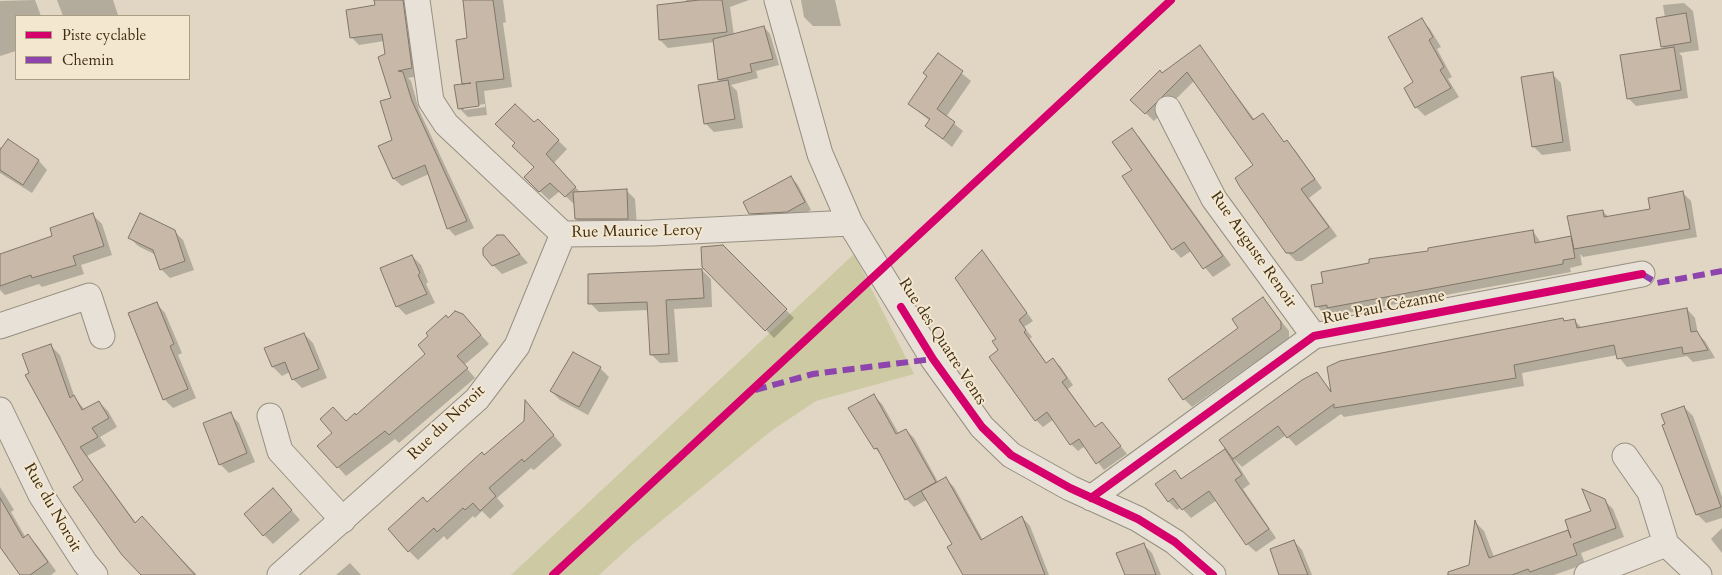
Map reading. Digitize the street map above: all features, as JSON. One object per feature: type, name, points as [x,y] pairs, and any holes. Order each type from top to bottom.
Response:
[{"type":"street","name":"Rue Maurice Leroy","points":[[417,0],[431,101],[446,124],[563,234],[854,232]]},
{"type":"street","name":"Rue des Quatre Vents","points":[[777,0],[820,154],[854,232],[933,359],[982,427],[1011,455],[1091,498],[1138,519],[1175,542],[1213,575]]},
{"type":"street","name":"Rue Auguste Renoir","points":[[1168,109],[1214,199],[1314,336]]},
{"type":"street","name":"Rue du Noroit","points":[[280,575],[477,399],[517,346],[563,234]]},
{"type":"street","name":"Rue Paul Cézanne","points":[[1091,498],[1314,336],[1642,274]]},
{"type":"street","points":[[0,326],[89,296],[102,336]]},
{"type":"street","name":"Rue du Noroit","points":[[0,410],[41,495],[85,563],[95,575]]},
{"type":"street","points":[[270,416],[280,450],[343,520]]},
{"type":"street","points":[[1625,456],[1650,492],[1666,544],[1698,575]]},
{"type":"street","points":[[1587,575],[1666,544]]},
{"type":"shaded area","points":[[854,254],[914,374],[816,401],[771,431],[633,544],[599,575],[511,575]]},
{"type":"building","points":[[374,0],[403,0],[412,68],[398,71],[403,72],[412,101],[467,221],[447,229],[425,165],[393,179],[378,146],[392,140],[380,101],[391,98],[378,57],[385,54],[382,34],[350,38],[346,10],[375,5]]},
{"type":"building","points":[[463,0],[493,0],[504,79],[476,82],[479,106],[458,109],[454,85],[471,83],[462,84],[456,40],[467,38]]},
{"type":"building","points":[[699,0],[722,0],[727,32],[659,40],[657,5]]},
{"type":"building","points":[[1686,13],[1691,42],[1661,47],[1656,18]]},
{"type":"building","points":[[1422,18],[1433,37],[1429,40],[1444,67],[1440,70],[1451,88],[1415,108],[1404,88],[1413,82],[1388,37]]},
{"type":"building","points":[[764,26],[773,59],[750,64],[752,72],[718,80],[713,39]]},
{"type":"building","points":[[1200,45],[1253,120],[1263,113],[1284,142],[1287,140],[1315,179],[1301,189],[1329,227],[1293,253],[1286,253],[1240,187],[1235,178],[1253,165],[1187,72],[1145,114],[1130,100],[1160,70],[1162,73]]},
{"type":"building","points":[[1674,47],[1681,90],[1627,99],[1620,55]]},
{"type":"building","points":[[938,53],[963,71],[937,109],[955,122],[943,139],[925,126],[930,119],[908,104],[927,76],[923,73]]},
{"type":"building","points":[[1553,72],[1563,142],[1532,147],[1521,77]]},
{"type":"building","points":[[728,80],[735,119],[704,124],[698,85]]},
{"type":"building","points":[[515,104],[534,122],[538,119],[559,140],[546,154],[576,187],[565,197],[550,183],[539,192],[524,177],[534,167],[512,146],[515,143],[495,124]]},
{"type":"building","points":[[1132,128],[1223,256],[1203,269],[1184,242],[1172,250],[1122,176],[1132,170],[1112,142]]},
{"type":"building","points":[[8,139],[39,160],[23,185],[0,170],[0,150]]},
{"type":"building","points":[[791,176],[805,202],[787,212],[749,214],[743,202]]},
{"type":"building","points":[[627,189],[628,219],[575,219],[573,192]]},
{"type":"building","points":[[1683,191],[1690,229],[1574,249],[1567,216],[1603,210],[1604,217],[1650,209],[1648,198]]},
{"type":"building","points":[[93,213],[104,246],[73,256],[76,265],[32,278],[31,275],[0,286],[0,254],[52,236],[50,228]]},
{"type":"building","points":[[140,213],[175,230],[185,261],[160,270],[153,250],[128,238]]},
{"type":"building","points":[[1533,230],[1535,243],[1571,236],[1575,258],[1563,260],[1563,264],[1327,308],[1327,305],[1315,307],[1311,285],[1323,283],[1321,272],[1369,263],[1369,259],[1428,251],[1428,248]]},
{"type":"building","points":[[497,235],[504,235],[520,254],[492,266],[483,255],[483,248]]},
{"type":"building","points":[[723,245],[787,309],[765,331],[702,267],[701,247]]},
{"type":"building","points":[[982,250],[1027,313],[1019,320],[1026,330],[1024,332],[1046,363],[1053,358],[1067,378],[1062,382],[1095,427],[1102,422],[1121,446],[1096,464],[1079,439],[1070,445],[1047,412],[1035,421],[989,357],[998,350],[992,341],[996,339],[955,278]]},
{"type":"building","points":[[412,255],[420,273],[418,275],[427,294],[396,307],[380,268]]},
{"type":"building","points":[[702,269],[704,298],[666,300],[669,354],[650,355],[647,302],[588,304],[588,274]]},
{"type":"building","points":[[1263,297],[1281,322],[1281,329],[1183,400],[1168,379],[1238,328],[1232,319]]},
{"type":"building","points":[[157,302],[174,344],[170,346],[188,389],[163,400],[128,313]]},
{"type":"building","points":[[1687,308],[1691,332],[1697,331],[1708,350],[1683,354],[1682,347],[1617,359],[1614,345],[1514,365],[1516,378],[1334,408],[1334,404],[1287,438],[1278,426],[1233,459],[1219,440],[1302,380],[1317,372],[1331,392],[1327,367],[1340,361],[1563,318],[1564,321],[1575,319],[1577,328]]},
{"type":"building","points":[[455,311],[463,314],[481,335],[457,356],[468,368],[389,435],[385,431],[337,468],[317,446],[332,433],[320,419],[333,407],[346,421],[355,413],[356,415],[425,354],[418,345],[428,336],[426,333],[446,315],[448,318]]},
{"type":"building","points":[[304,333],[319,369],[292,380],[285,362],[272,367],[264,348]]},
{"type":"building","points":[[51,344],[70,398],[74,395],[82,410],[99,401],[109,418],[92,428],[98,437],[80,447],[135,523],[142,516],[195,575],[141,575],[122,555],[73,487],[83,480],[25,375],[29,373],[22,354]]},
{"type":"building","points":[[573,352],[601,367],[579,407],[550,391]]},
{"type":"building","points":[[874,394],[896,434],[906,429],[936,482],[905,500],[877,448],[874,449],[848,408]]},
{"type":"building","points":[[525,400],[554,435],[524,462],[522,459],[489,488],[496,496],[480,511],[473,503],[465,510],[463,508],[437,532],[434,528],[408,552],[388,529],[423,497],[427,502],[482,452],[484,455],[524,421]]},
{"type":"building","points":[[1684,406],[1721,507],[1696,515],[1662,425],[1665,424],[1661,414]]},
{"type":"building","points":[[231,412],[247,453],[219,465],[203,423]]},
{"type":"building","points":[[1225,449],[1242,475],[1235,480],[1269,529],[1246,545],[1209,491],[1182,510],[1173,498],[1168,502],[1155,484],[1175,470],[1181,479]]},
{"type":"building","points":[[946,477],[981,540],[1022,516],[1045,575],[963,575],[947,547],[952,544],[921,491]]},
{"type":"building","points":[[273,488],[292,510],[263,536],[244,514]]},
{"type":"building","points":[[1582,489],[1605,499],[1616,528],[1573,544],[1577,555],[1530,572],[1528,569],[1512,575],[1448,575],[1448,572],[1469,565],[1475,520],[1489,558],[1568,530],[1571,538],[1565,520],[1591,511]]},
{"type":"building","points":[[0,498],[23,538],[28,534],[48,562],[30,575],[20,575],[0,547]]},
{"type":"building","points":[[1294,540],[1308,575],[1279,575],[1270,549]]},
{"type":"building","points":[[1144,543],[1156,575],[1125,575],[1116,553]]},
{"type":"marked path","points":[[1642,274],[1657,283],[1722,271]]},
{"type":"marked path","points":[[755,390],[813,374],[933,359]]},
{"type":"cycle path","points":[[553,575],[1171,0]]},
{"type":"cycle path","points":[[1091,498],[1314,336],[1642,274]]},
{"type":"cycle path","points":[[901,307],[933,359],[982,427],[1011,455],[1070,488],[1138,519],[1175,542],[1213,575]]}]
